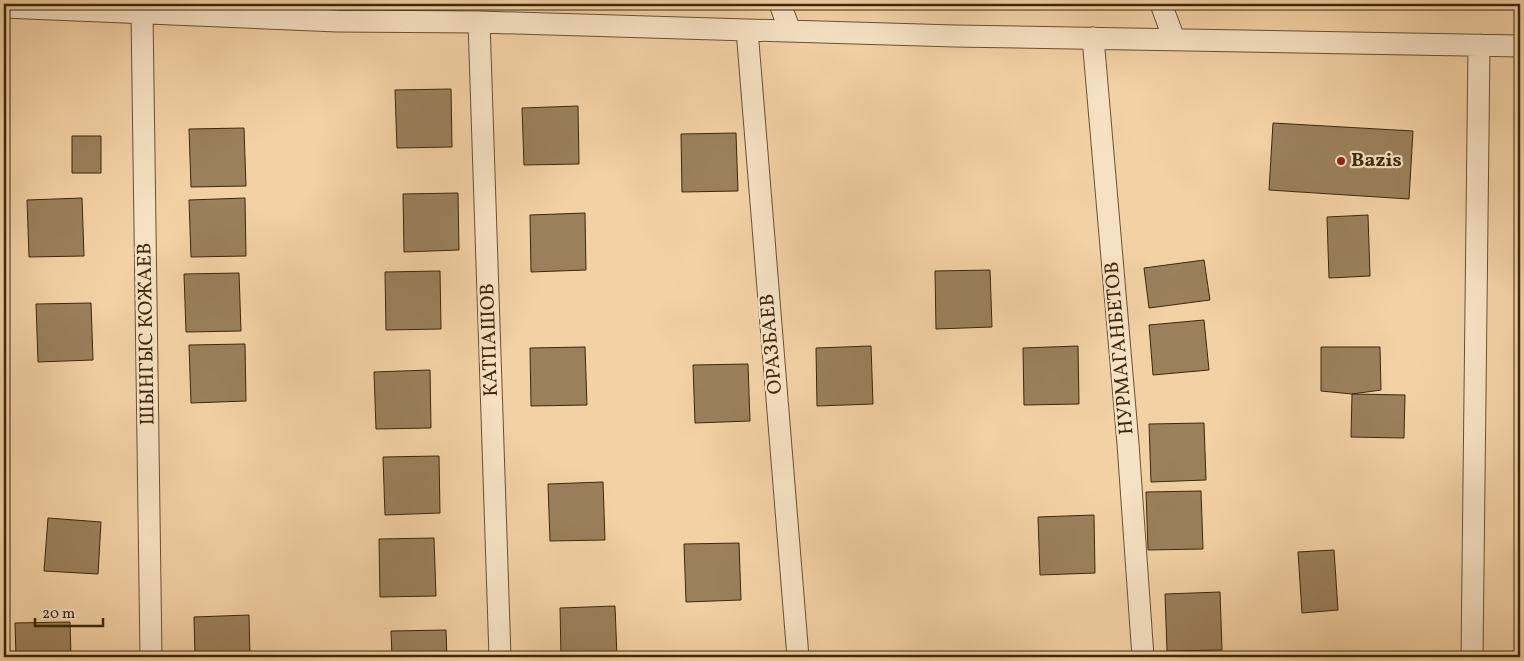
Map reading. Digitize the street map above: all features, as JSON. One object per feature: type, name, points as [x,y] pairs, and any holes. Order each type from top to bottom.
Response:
[{"type":"street","points":[[780,4],[790,31]]},
{"type":"street","points":[[1161,4],[1174,39]]},
{"type":"street","points":[[4,7],[142,12],[334,12],[479,22],[747,30],[1520,46]]},
{"type":"street","name":"ШЫНГЫС КОЖАЕВ","points":[[142,12],[151,657]]},
{"type":"street","name":"КАТПАШОВ","points":[[479,22],[500,657]]},
{"type":"street","name":"ОРАЗБАЕВ","points":[[747,30],[798,657]]},
{"type":"street","name":"НУРМАГАНБЕТОВ","points":[[1093,38],[1127,434],[1143,657]]},
{"type":"street","points":[[1472,657],[1479,45]]},
{"type":"building","points":[[451,89],[452,147],[397,148],[395,90]]},
{"type":"building","points":[[578,106],[579,164],[524,165],[522,108]]},
{"type":"building","name":"Bazis","points":[[1273,123],[1413,131],[1409,199],[1269,190]]},
{"type":"building","points":[[244,128],[246,186],[191,187],[189,129]]},
{"type":"building","points":[[736,133],[738,191],[682,192],[681,134]]},
{"type":"building","points":[[72,136],[101,136],[101,173],[72,173]]},
{"type":"building","points":[[458,193],[459,250],[404,252],[403,194]]},
{"type":"building","points":[[82,198],[84,256],[29,257],[27,200]]},
{"type":"building","points":[[245,198],[246,256],[191,257],[189,200]]},
{"type":"building","points":[[585,213],[586,270],[531,272],[530,215]]},
{"type":"building","points":[[1368,215],[1370,276],[1329,278],[1327,217]]},
{"type":"building","points":[[1204,260],[1210,300],[1149,308],[1144,268]]},
{"type":"building","points":[[990,270],[992,327],[936,329],[935,271]]},
{"type":"building","points":[[440,271],[441,329],[386,330],[385,272]]},
{"type":"building","points":[[239,273],[241,331],[186,332],[184,274]]},
{"type":"building","points":[[91,303],[93,360],[38,362],[36,304]]},
{"type":"building","points":[[1204,320],[1209,370],[1153,375],[1149,325]]},
{"type":"building","points":[[245,344],[246,401],[191,403],[189,345]]},
{"type":"building","points":[[871,346],[873,404],[817,406],[816,348]]},
{"type":"building","points":[[1078,346],[1079,404],[1024,405],[1023,348]]},
{"type":"building","points":[[585,347],[587,405],[531,406],[530,348]]},
{"type":"building","points":[[1321,347],[1380,347],[1381,390],[1352,394],[1321,391]]},
{"type":"building","points":[[748,364],[750,421],[695,423],[693,365]]},
{"type":"building","points":[[430,370],[431,428],[376,429],[374,372]]},
{"type":"building","points":[[1352,394],[1405,395],[1404,438],[1351,437]]},
{"type":"building","points":[[1204,423],[1206,480],[1151,482],[1149,424]]},
{"type":"building","points":[[439,456],[440,513],[385,515],[383,457]]},
{"type":"building","points":[[603,482],[605,540],[550,541],[548,484]]},
{"type":"building","points":[[1201,491],[1203,549],[1148,550],[1146,492]]},
{"type":"building","points":[[1094,515],[1095,573],[1040,575],[1038,517]]},
{"type":"building","points":[[48,518],[101,522],[98,574],[44,571]]},
{"type":"building","points":[[434,538],[436,596],[380,597],[379,539]]},
{"type":"building","points":[[739,543],[741,600],[686,602],[684,544]]},
{"type":"building","points":[[1334,550],[1338,610],[1302,613],[1298,552]]},
{"type":"building","points":[[1220,592],[1222,650],[1167,651],[1165,594]]},
{"type":"building","points":[[615,606],[617,657],[561,657],[560,608]]},
{"type":"building","points":[[249,615],[250,657],[195,657],[194,617]]},
{"type":"building","points":[[70,622],[71,657],[16,657],[15,623]]},
{"type":"building","points":[[446,630],[447,657],[392,657],[391,631]]},
{"type":"place","name":"Bazis","points":[[1341,161]]}]
